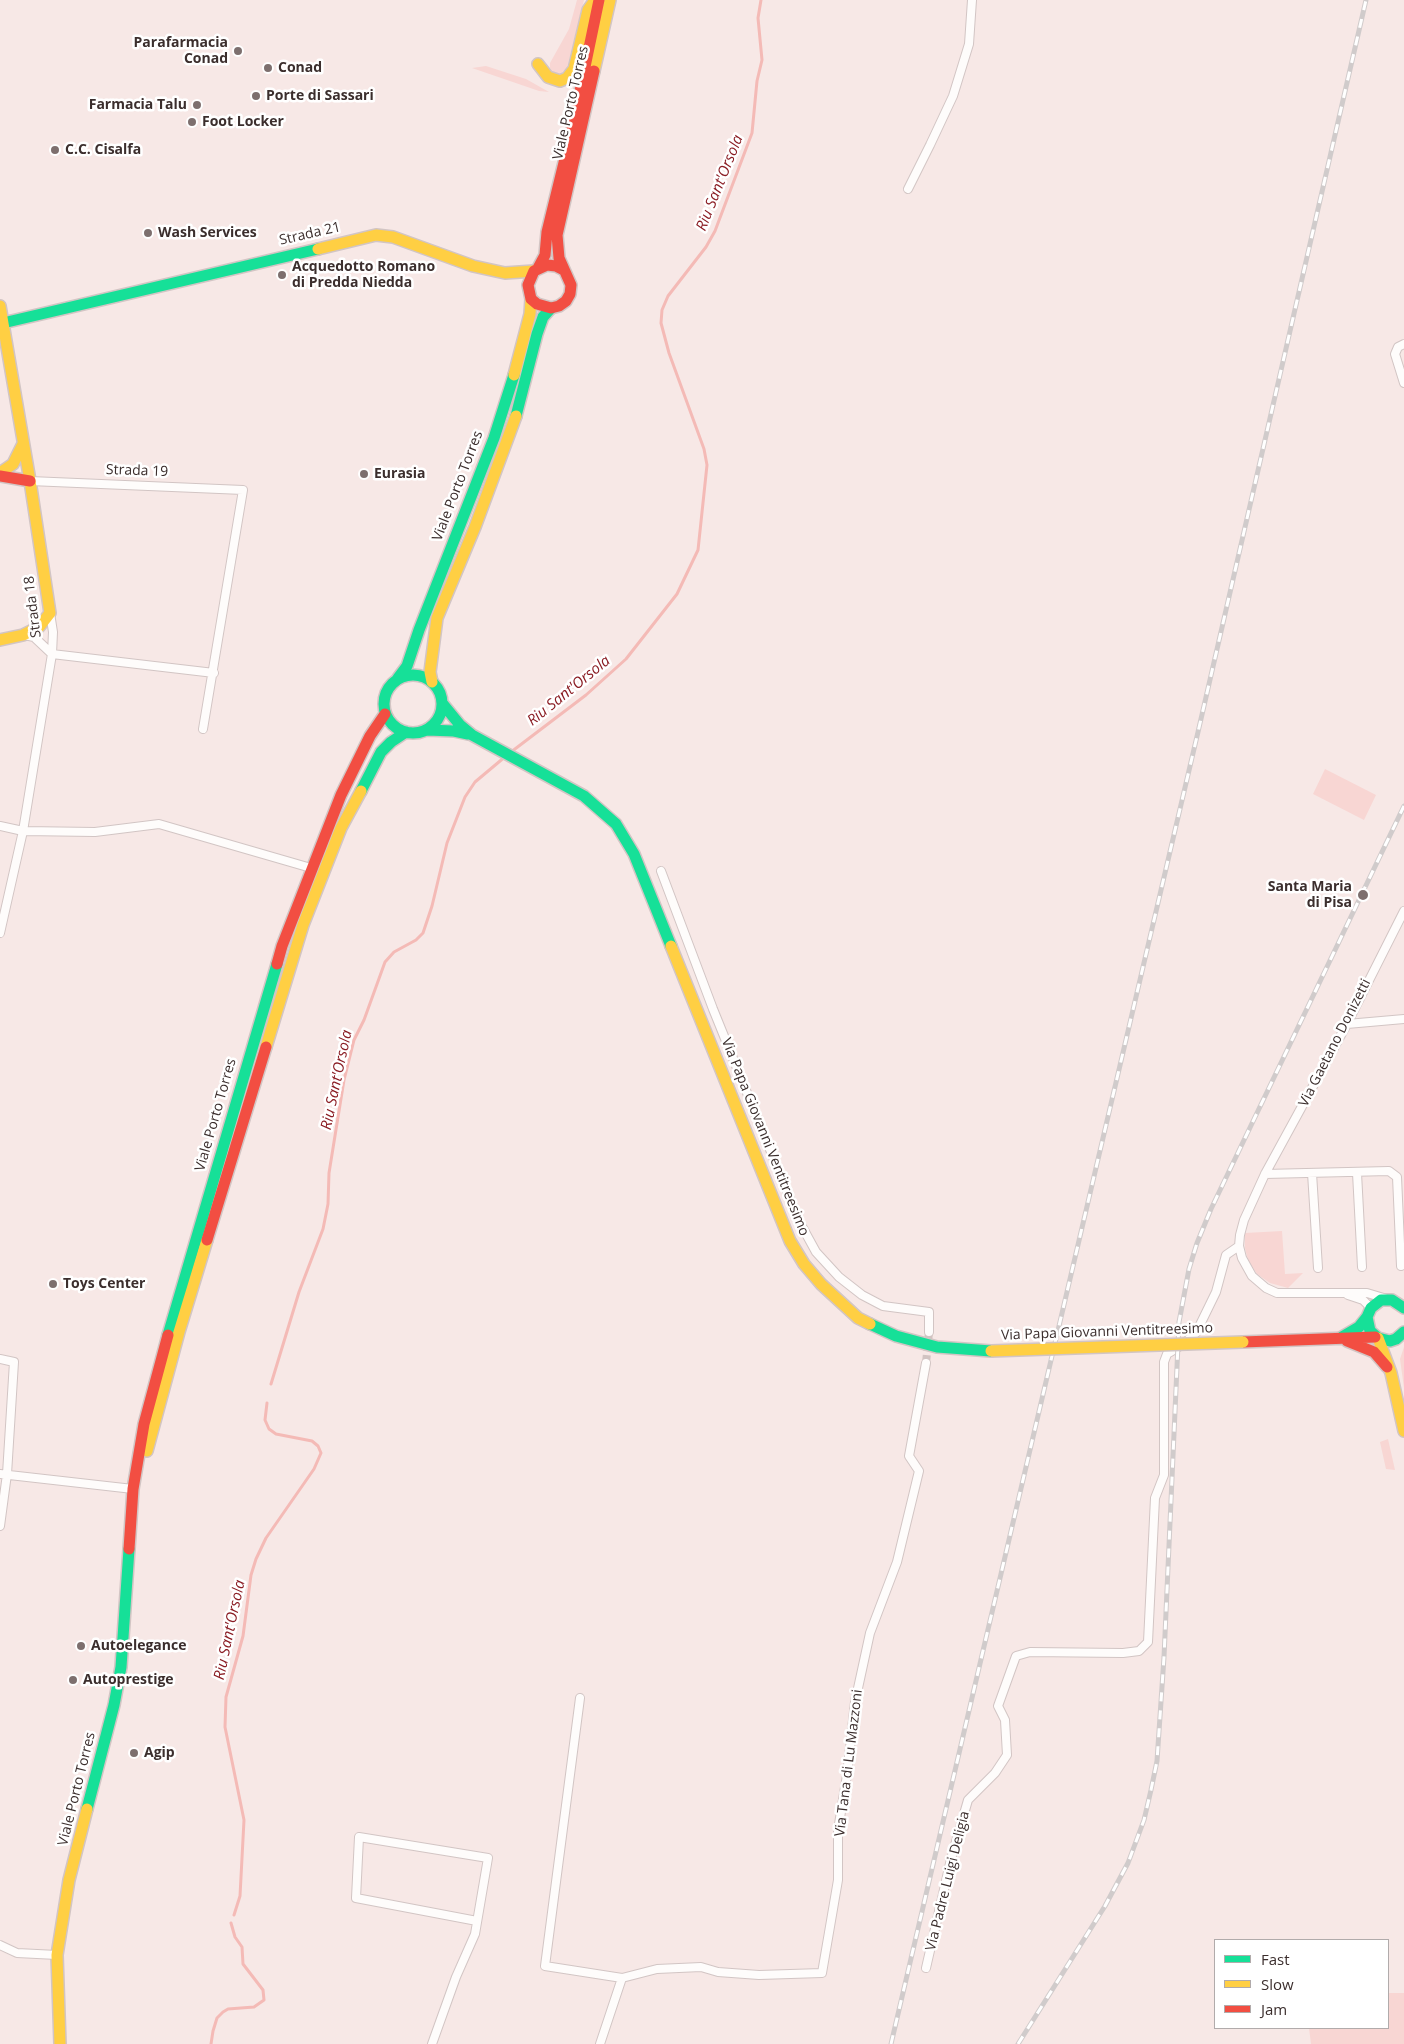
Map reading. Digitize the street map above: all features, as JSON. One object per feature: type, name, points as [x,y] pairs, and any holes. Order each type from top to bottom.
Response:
[{"type":"main road","points":[[538,64],[548,77],[560,81],[567,78],[574,69],[588,10],[597,0]]},
{"type":"main road","name":"Viale Porto Torres","points":[[536,270],[545,255],[547,232],[571,134],[597,0]]},
{"type":"main road","name":"Viale Porto Torres","points":[[564,270],[559,258],[557,235],[610,0]]},
{"type":"main road","name":"Strada 21","points":[[3,323],[376,235],[393,238],[473,266],[506,273],[528,285]]},
{"type":"main road","points":[[547,265],[556,266],[564,270],[569,277],[571,285],[570,294],[566,301],[559,306],[551,308],[537,304],[531,299],[528,285],[529,278],[536,270],[547,265]]},
{"type":"main road","name":"Strada 21","points":[[506,273],[536,270]]},
{"type":"main road","name":"Viale Porto Torres","points":[[398,678],[407,666],[419,630],[494,438],[514,375],[530,314],[531,299]]},
{"type":"main road","name":"Strada 18","points":[[0,306],[30,481],[50,614]]},
{"type":"main road","points":[[432,682],[430,672],[437,618],[518,411],[537,334],[543,317],[551,308]]},
{"type":"main road","points":[[0,475],[13,464],[23,444]]},
{"type":"main road","points":[[0,475],[30,481]]},
{"type":"main road","points":[[0,640],[23,635],[39,627],[50,614]]},
{"type":"main road","points":[[409,674],[422,676],[432,682],[439,691],[442,703],[440,714],[435,723],[427,730],[417,733],[406,732],[390,722],[385,714],[383,704],[385,694],[390,685],[398,678],[409,674]]},
{"type":"main road","name":"Via Papa Giovanni Ventitreesimo","points":[[442,703],[460,725],[472,735],[584,796],[616,824],[634,854],[790,1241],[804,1264],[821,1284],[858,1318],[896,1336],[937,1347],[991,1352],[1338,1339],[1377,1338],[1384,1340],[1400,1336]]},
{"type":"main road","name":"Viale Porto Torres","points":[[60,2044],[57,1955],[62,1916],[69,1880],[114,1705],[121,1667],[133,1489],[144,1424],[160,1363],[282,946],[311,868],[356,763],[370,736],[385,714]]},
{"type":"main road","name":"Via Papa Giovanni Ventitreesimo","points":[[427,730],[454,731],[472,735]]},
{"type":"main road","name":"Viale Porto Torres","points":[[130,1541],[150,1439],[179,1332],[303,925],[341,828],[376,761],[381,752],[391,742],[406,732]]},
{"type":"main road","points":[[1338,1339],[1358,1327],[1375,1303],[1398,1302]]},
{"type":"main road","points":[[1369,1312],[1370,1332],[1377,1338],[1383,1348],[1403,1423]]},
{"type":"main road","points":[[1391,1373],[1392,1348],[1400,1336]]},
{"type":"main road","points":[[1338,1339],[1362,1346],[1374,1352],[1391,1373]]},
{"type":"street","points":[[908,189],[953,96],[969,44],[972,0]]},
{"type":"street","points":[[1404,344],[1398,346],[1395,354],[1404,383]]},
{"type":"street","name":"Strada 19","points":[[30,481],[243,490],[214,673]]},
{"type":"street","name":"Strada 18","points":[[0,934],[23,831],[52,654],[53,632],[50,614]]},
{"type":"street","points":[[23,635],[34,637],[52,654],[214,673],[203,729]]},
{"type":"street","points":[[0,826],[23,831],[95,832],[159,824],[311,868]]},
{"type":"street","points":[[662,872],[713,1009],[799,1221],[816,1252],[840,1277],[862,1295],[883,1306],[929,1312],[929,1332]]},
{"type":"street","name":"Via Gaetano Donizetti","points":[[1239,1246],[1244,1220],[1265,1174],[1347,1024],[1404,911]]},
{"type":"street","points":[[697,1010],[713,1009]]},
{"type":"street","points":[[1347,1024],[1404,1019]]},
{"type":"street","points":[[1265,1174],[1389,1171],[1396,1177],[1401,1266]]},
{"type":"street","points":[[1357,1172],[1362,1267]]},
{"type":"street","points":[[1312,1173],[1318,1268]]},
{"type":"street","points":[[1239,1246],[1242,1258],[1252,1276],[1266,1288],[1277,1293],[1371,1293],[1398,1302]]},
{"type":"street","name":"Via Padre Luigi Deligia","points":[[926,1968],[968,1800],[995,1773],[1007,1755],[1005,1720],[998,1706],[1016,1656],[1030,1652],[1123,1653],[1139,1651],[1148,1642],[1155,1498],[1164,1475],[1164,1362],[1167,1354],[1182,1345],[1196,1333],[1216,1292],[1226,1255],[1239,1246]]},
{"type":"street","points":[[1344,1293],[1363,1300],[1369,1312]]},
{"type":"street","points":[[0,1360],[14,1362],[0,1526]]},
{"type":"street","name":"Via Tana di Lu Mazzoni","points":[[580,1698],[545,1966],[622,1978],[657,1969],[701,1968],[718,1972],[760,1975],[822,1973],[838,1880],[838,1830],[847,1775],[855,1702],[870,1632],[897,1562],[919,1471],[909,1456],[926,1363]]},
{"type":"street","points":[[3,1474],[133,1489]]},
{"type":"street","points":[[432,2044],[456,1977],[475,1934],[488,1858],[359,1836],[356,1898],[477,1921]]},
{"type":"street","points":[[0,1945],[17,1954],[57,1955]]},
{"type":"street","points":[[600,2044],[622,1978]]},
{"type":"shaded area","points":[[577,0],[584,0],[567,68],[559,75],[553,73],[550,63],[569,29]]},
{"type":"shaded area","points":[[486,66],[526,79],[549,92],[539,91],[472,68]]},
{"type":"shaded area","points":[[1325,769],[1376,795],[1364,820],[1313,794]]},
{"type":"shaded area","points":[[1282,1231],[1285,1274],[1303,1273],[1288,1288],[1270,1283],[1257,1274],[1248,1260],[1245,1248],[1245,1233]]},
{"type":"shaded area","points":[[1404,1347],[1404,1388],[1400,1359]]},
{"type":"shaded area","points":[[1388,1439],[1395,1470],[1386,1469],[1380,1442]]},
{"type":"shaded area","points":[[1389,1993],[1404,1993],[1404,2044],[1311,2044],[1309,2029],[1389,2029]]},
{"type":"waterway","name":"Riu Sant'Orsola","points":[[511,752],[586,695],[626,659],[677,594],[698,550],[707,465],[704,449],[669,353],[661,323],[662,310],[668,296],[706,247],[715,231],[752,133],[757,81],[762,60],[758,18],[761,0]]},
{"type":"waterway","name":"Riu Sant'Orsola","points":[[271,1384],[299,1292],[323,1229],[328,1204],[329,1173],[344,1080],[354,1040],[364,1020],[385,962],[394,952],[416,940],[423,933],[432,906],[447,843],[465,797],[475,782],[506,756]]},
{"type":"waterway","name":"Riu Sant'Orsola","points":[[234,1915],[240,1896],[244,1820],[225,1727],[226,1697],[243,1636],[251,1575],[256,1559],[266,1538],[314,1469],[321,1453],[318,1446],[312,1441],[276,1434],[269,1429],[265,1420],[267,1403]]},
{"type":"waterway","name":"Riu Sant'Orsola","points":[[211,2044],[217,2018],[223,2012],[228,2009],[254,2007],[264,2000],[263,1990],[243,1964],[242,1947],[235,1937],[231,1923]]},
{"type":"tunnel","points":[[926,1363],[929,1332]]},
{"type":"railway","points":[[891,2044],[1198,732],[1366,0]]},
{"type":"railway","points":[[1018,2044],[1105,1906],[1128,1863],[1144,1820],[1151,1790],[1157,1761],[1164,1657],[1179,1322],[1189,1269],[1197,1243],[1211,1209],[1404,806]]},
{"type":"traffic: fast","points":[[3,323],[318,249]]},
{"type":"traffic: fast","points":[[516,416],[537,334],[543,317],[551,308]]},
{"type":"traffic: fast","points":[[398,678],[407,666],[419,630],[494,438],[514,375]]},
{"type":"traffic: fast","points":[[413,675],[424,677],[437,688],[442,704],[440,715],[429,728],[413,733],[402,731],[389,720],[384,704],[386,693],[397,680],[413,675]]},
{"type":"traffic: fast","points":[[442,703],[460,725],[472,735],[584,796],[616,824],[634,854],[671,946]]},
{"type":"traffic: fast","points":[[427,730],[454,731],[468,734]]},
{"type":"traffic: fast","points":[[361,791],[381,752],[391,742],[406,732]]},
{"type":"traffic: fast","points":[[168,1335],[277,964]]},
{"type":"traffic: fast","points":[[1404,1308],[1392,1300],[1381,1300],[1371,1308],[1367,1317],[1370,1331],[1378,1338],[1390,1341],[1396,1339],[1404,1332]]},
{"type":"traffic: fast","points":[[1342,1337],[1359,1327],[1367,1317]]},
{"type":"traffic: fast","points":[[870,1324],[896,1336],[937,1347],[991,1351]]},
{"type":"traffic: fast","points":[[87,1809],[114,1705],[121,1667],[129,1549]]},
{"type":"traffic: slow","points":[[538,64],[548,77],[560,81],[567,78],[574,69],[588,10],[595,0]]},
{"type":"traffic: slow","points":[[594,71],[610,0]]},
{"type":"traffic: slow","points":[[318,249],[376,235],[393,237],[473,266],[505,273],[534,271]]},
{"type":"traffic: slow","points":[[514,375],[530,314],[531,299]]},
{"type":"traffic: slow","points":[[0,306],[50,613],[39,627],[23,635],[0,640]]},
{"type":"traffic: slow","points":[[432,682],[430,672],[437,618],[475,527],[516,416]]},
{"type":"traffic: slow","points":[[0,473],[13,464],[23,444]]},
{"type":"traffic: slow","points":[[266,1047],[303,925],[341,828],[361,791]]},
{"type":"traffic: slow","points":[[671,946],[790,1241],[804,1264],[821,1284],[858,1318],[870,1324]]},
{"type":"traffic: slow","points":[[147,1451],[179,1332],[207,1240]]},
{"type":"traffic: slow","points":[[1378,1338],[1391,1373],[1404,1431]]},
{"type":"traffic: slow","points":[[991,1351],[1243,1342]]},
{"type":"traffic: slow","points":[[60,2044],[57,1955],[69,1880],[87,1809]]},
{"type":"traffic: jam","points":[[538,268],[545,255],[547,232],[571,134],[599,0]]},
{"type":"traffic: jam","points":[[564,270],[556,266],[547,265],[534,271],[528,285],[531,299],[537,304],[551,308],[559,306],[566,301],[570,294],[571,285],[559,258],[557,235],[594,71]]},
{"type":"traffic: jam","points":[[0,476],[30,481]]},
{"type":"traffic: jam","points":[[277,964],[282,946],[341,795],[370,736],[385,714]]},
{"type":"traffic: jam","points":[[207,1240],[266,1047]]},
{"type":"traffic: jam","points":[[129,1549],[133,1489],[144,1424],[168,1335]]},
{"type":"traffic: jam","points":[[1243,1342],[1375,1337]]},
{"type":"traffic: jam","points":[[1347,1341],[1374,1352],[1387,1367]]},
{"type":"place","name":"Parafarmacia Conad","points":[[238,51]]},
{"type":"place","name":"Conad","points":[[268,68]]},
{"type":"place","name":"Porte di Sassari","points":[[256,96]]},
{"type":"place","name":"Farmacia Talu","points":[[197,105]]},
{"type":"place","name":"Foot Locker","points":[[192,122]]},
{"type":"place","name":"C.C. Cisalfa","points":[[55,150]]},
{"type":"place","name":"Wash Services","points":[[148,233]]},
{"type":"place","name":"Acquedotto Romano di Predda Niedda","points":[[282,275]]},
{"type":"place","name":"Eurasia","points":[[364,474]]},
{"type":"place","name":"Santa Maria di Pisa","points":[[1363,895]]},
{"type":"place","name":"Toys Center","points":[[53,1284]]},
{"type":"place","name":"Autoelegance","points":[[81,1646]]},
{"type":"place","name":"Autoprestige","points":[[73,1680]]},
{"type":"place","name":"Agip","points":[[134,1753]]}]
